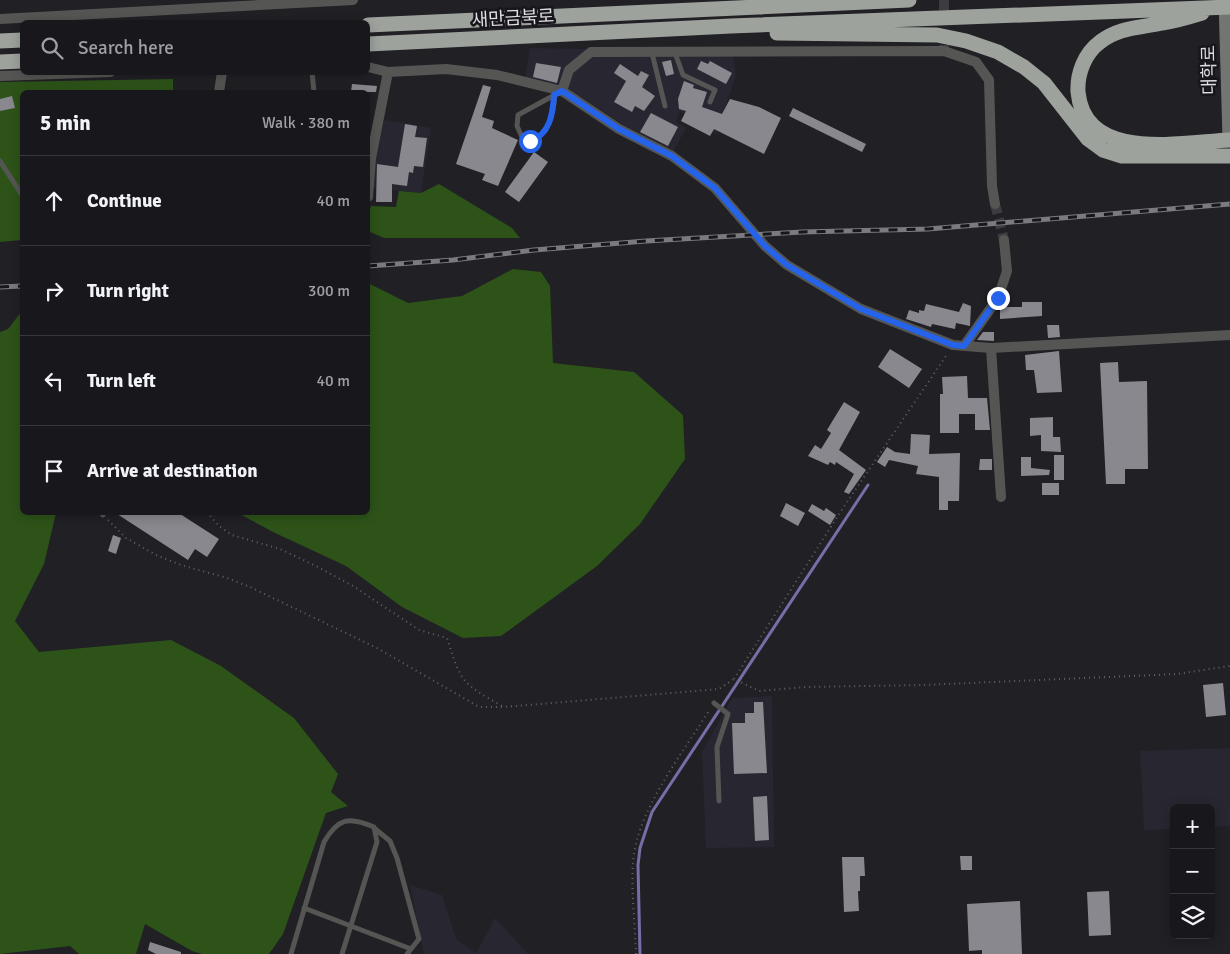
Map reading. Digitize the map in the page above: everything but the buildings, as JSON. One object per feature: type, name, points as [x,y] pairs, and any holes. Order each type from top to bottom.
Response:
[{"type":"highway","points":[[781,6],[810,0]]},
{"type":"highway","name":"새만금북로","points":[[370,25],[909,0]]},
{"type":"highway","points":[[1227,5],[1160,24],[1120,30],[1101,41],[1088,54],[1080,72],[1078,91],[1087,117],[1098,130],[1112,138],[1133,145],[1230,140]]},
{"type":"highway","name":"새만금북로","points":[[370,44],[731,26],[1227,5]]},
{"type":"highway","points":[[731,26],[781,34],[937,35],[966,41],[998,52],[1024,67],[1044,83],[1088,139],[1103,150],[1122,156],[1230,156]]},
{"type":"highway","points":[[0,41],[20,40]]},
{"type":"highway","points":[[0,62],[20,61]]},
{"type":"street","points":[[0,19],[353,0]]},
{"type":"street","name":"대학로","points":[[1227,5],[1230,140]]},
{"type":"street","points":[[558,93],[569,70],[591,52],[936,50],[976,62],[989,80],[992,186],[995,204]]},
{"type":"street","points":[[370,68],[388,72],[446,69],[497,75],[558,93],[619,129],[672,156],[715,188],[765,246],[787,265],[861,309],[958,345],[991,348],[1230,335]]},
{"type":"street","points":[[370,158],[388,72]]},
{"type":"street","points":[[0,76],[28,75]]},
{"type":"street","points":[[219,90],[222,75]]},
{"type":"street","points":[[958,345],[998,298],[1007,271],[1004,240]]},
{"type":"street","points":[[991,348],[1001,497]]},
{"type":"lane","points":[[675,52],[683,75],[715,90],[710,102]]},
{"type":"lane","points":[[652,53],[665,106]]},
{"type":"lane","points":[[312,75],[314,90]]},
{"type":"lane","points":[[558,93],[547,127],[540,138],[530,141],[522,137],[517,126],[518,115],[558,93]]},
{"type":"lane","points":[[0,161],[20,192]]},
{"type":"lane","points":[[716,705],[728,714],[717,748],[719,801]]},
{"type":"lane","points":[[291,954],[324,842],[333,826],[350,820],[374,828],[390,841],[397,858],[419,939],[407,954]]},
{"type":"lane","points":[[342,954],[377,842],[374,828]]},
{"type":"lane","points":[[304,908],[351,924],[411,949]]},
{"type":"path","points":[[104,515],[126,538],[156,555],[181,565],[227,578],[259,591],[379,649],[479,707],[504,707],[719,690],[735,679],[841,511],[958,345]]},
{"type":"path","points":[[210,515],[219,526],[232,535],[280,549],[316,566],[354,586],[419,630],[447,638],[458,673],[471,689],[504,707]]},
{"type":"path","points":[[735,679],[759,691],[806,687],[923,685],[1177,674],[1230,666]]},
{"type":"path","points":[[636,954],[633,862],[637,838],[660,790],[716,705],[719,690]]},
{"type":"shaded area","points":[[530,48],[586,49],[602,56],[733,56],[736,76],[716,134],[680,112],[676,122],[686,128],[673,152],[622,124],[569,90],[525,78]]},
{"type":"shaded area","points":[[384,120],[431,128],[421,193],[374,188],[375,159]]},
{"type":"shaded area","points":[[772,696],[774,847],[706,848],[702,752],[732,698]]},
{"type":"shaded area","points":[[1230,748],[1230,826],[1215,827],[1215,804],[1170,804],[1170,829],[1144,830],[1140,751]]},
{"type":"shaded area","points":[[410,885],[442,895],[456,939],[476,953],[495,918],[528,954],[424,954]]},
{"type":"green space","points":[[173,79],[173,90],[20,90],[20,240],[0,242],[0,82]]},
{"type":"green space","points":[[439,184],[512,228],[520,238],[384,238],[370,232],[371,206],[396,207],[399,191],[421,193]]},
{"type":"green space","points":[[513,269],[541,272],[550,286],[553,363],[634,372],[683,415],[685,459],[640,524],[597,566],[501,636],[463,638],[402,607],[346,566],[273,532],[242,515],[370,515],[370,284],[408,303],[462,296]]},
{"type":"green space","points":[[20,314],[20,515],[56,515],[44,564],[15,621],[39,652],[171,640],[221,666],[294,718],[338,774],[331,792],[348,806],[326,813],[283,934],[269,954],[202,954],[192,951],[145,924],[136,954],[79,954],[70,946],[0,954],[0,332],[8,329]]},
{"type":"waterway","points":[[640,954],[638,865],[640,848],[652,812],[868,485]]},
{"type":"tunnel","points":[[944,0],[944,51]]},
{"type":"tunnel","points":[[995,204],[1004,240]]},
{"type":"railway","points":[[370,266],[453,260],[534,250],[646,241],[802,232],[928,229],[1230,204]]},
{"type":"railway","points":[[0,287],[20,286]]},
{"type":"route","points":[[530,141],[540,138],[547,127],[553,111],[554,95],[562,91],[619,129],[672,156],[715,188],[765,246],[787,265],[861,309],[953,345],[964,346],[998,298]]}]
